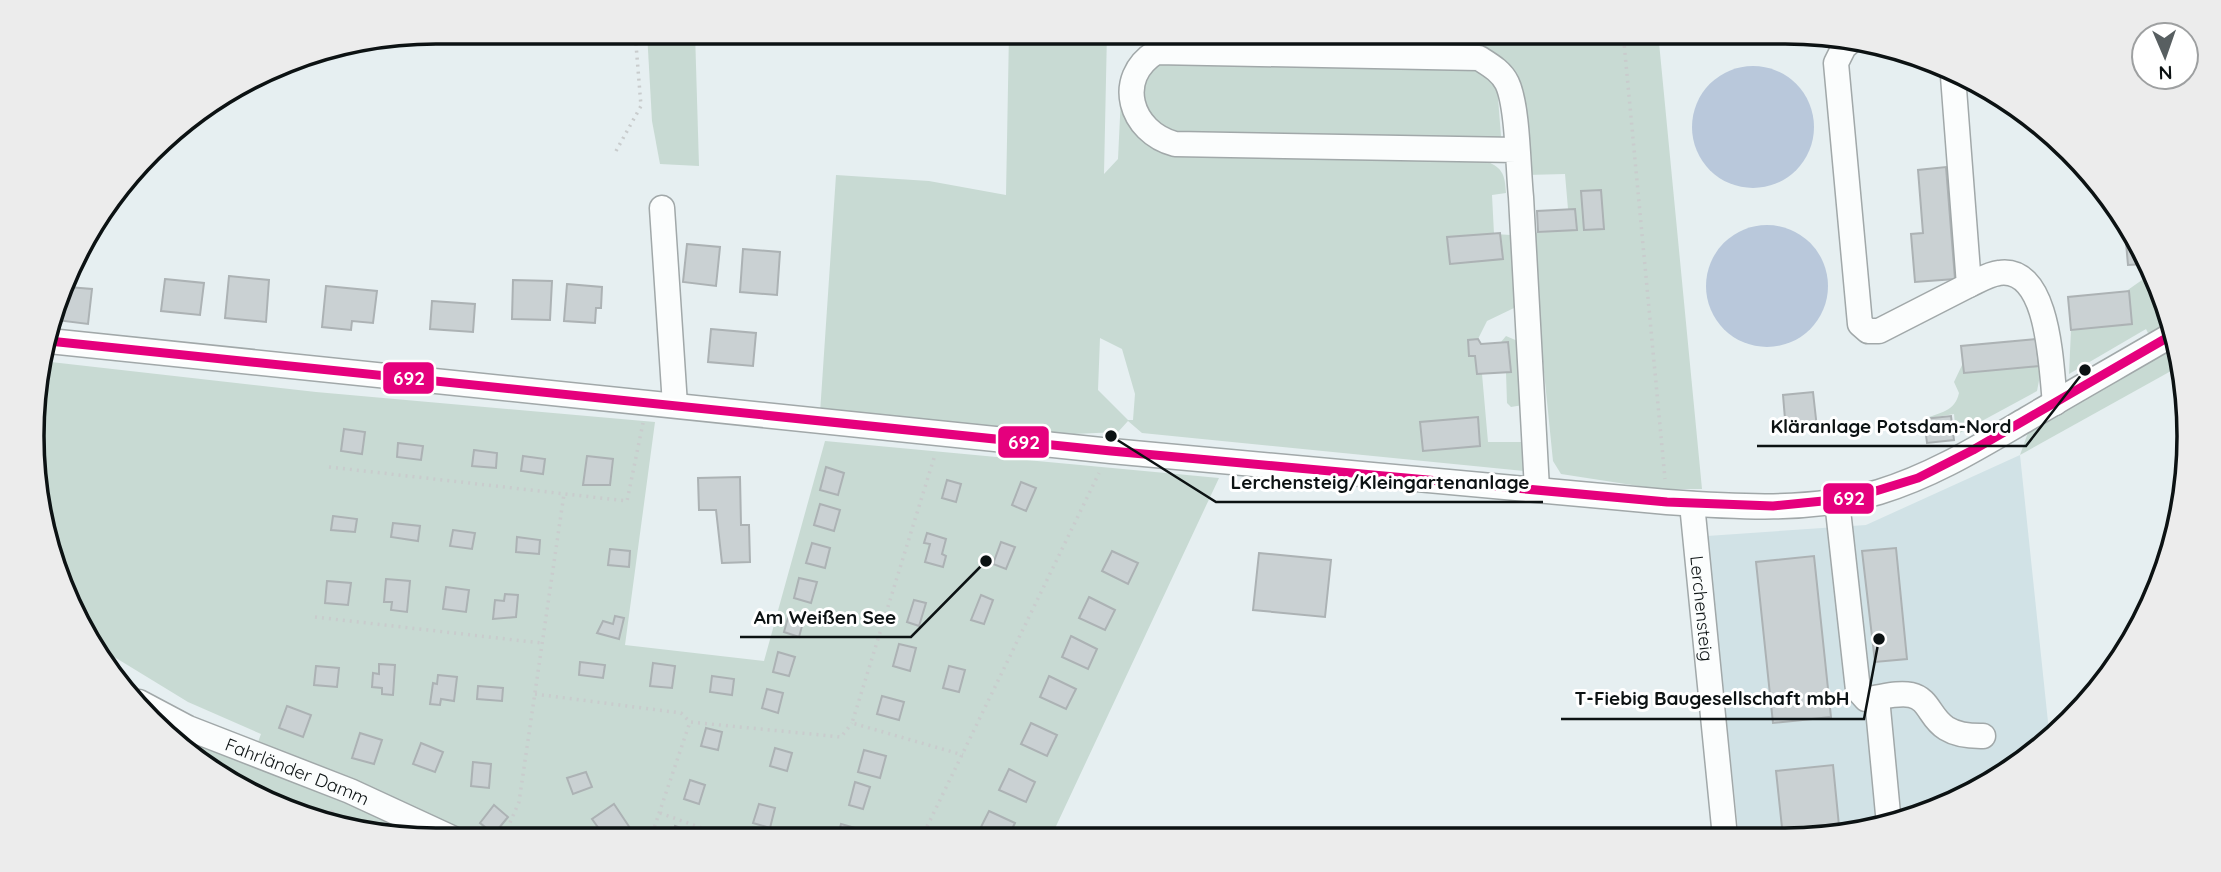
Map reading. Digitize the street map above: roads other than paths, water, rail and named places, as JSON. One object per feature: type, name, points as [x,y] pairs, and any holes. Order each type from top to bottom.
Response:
[{"type":"street","points":[[1843,48],[1836,63],[1860,324],[1868,331],[1879,331],[1998,272],[2011,273],[2031,284],[2044,322],[2055,402]]},
{"type":"street","points":[[1516,150],[1175,144],[1157,139],[1136,115],[1132,97],[1135,75],[1141,61],[1156,52],[1479,58],[1498,69],[1508,84],[1516,150],[1537,489]]},
{"type":"street","points":[[1953,82],[1969,285]]},
{"type":"street","points":[[662,208],[675,405]]},
{"type":"street","points":[[55,342],[1103,450],[1667,502],[1755,507],[1837,501],[1878,492],[1920,478],[2165,339]]},
{"type":"street","points":[[1837,501],[1858,690],[1866,699],[1912,695],[1922,702],[1939,726],[1962,736],[1983,736]]},
{"type":"street","name":"Lerchensteig","points":[[1692,504],[1724,828]]},
{"type":"street","points":[[1877,698],[1888,814]]},
{"type":"street","name":"Fahrländer Damm","points":[[158,712],[188,728],[350,791],[428,828]]},
{"type":"water","points":[[1753,66],[1776,70],[1796,84],[1810,104],[1814,127],[1810,150],[1796,170],[1776,184],[1753,188],[1730,184],[1710,170],[1696,150],[1692,127],[1696,104],[1710,84],[1730,70]]},
{"type":"water","points":[[1767,225],[1790,229],[1810,243],[1824,263],[1828,286],[1824,309],[1810,329],[1790,343],[1767,347],[1744,343],[1724,329],[1710,309],[1706,286],[1710,263],[1724,243],[1744,229]]},
{"type":"place","name":"Kläranlage Potsdam-Nord","points":[[2085,370]]},
{"type":"place","name":"Lerchensteig/Kleingartenanlage","points":[[1111,436]]},
{"type":"place","name":"Am Weißen See","points":[[986,561]]},
{"type":"place","name":"T-Fiebig Baugesellschaft mbH","points":[[1879,639]]}]
